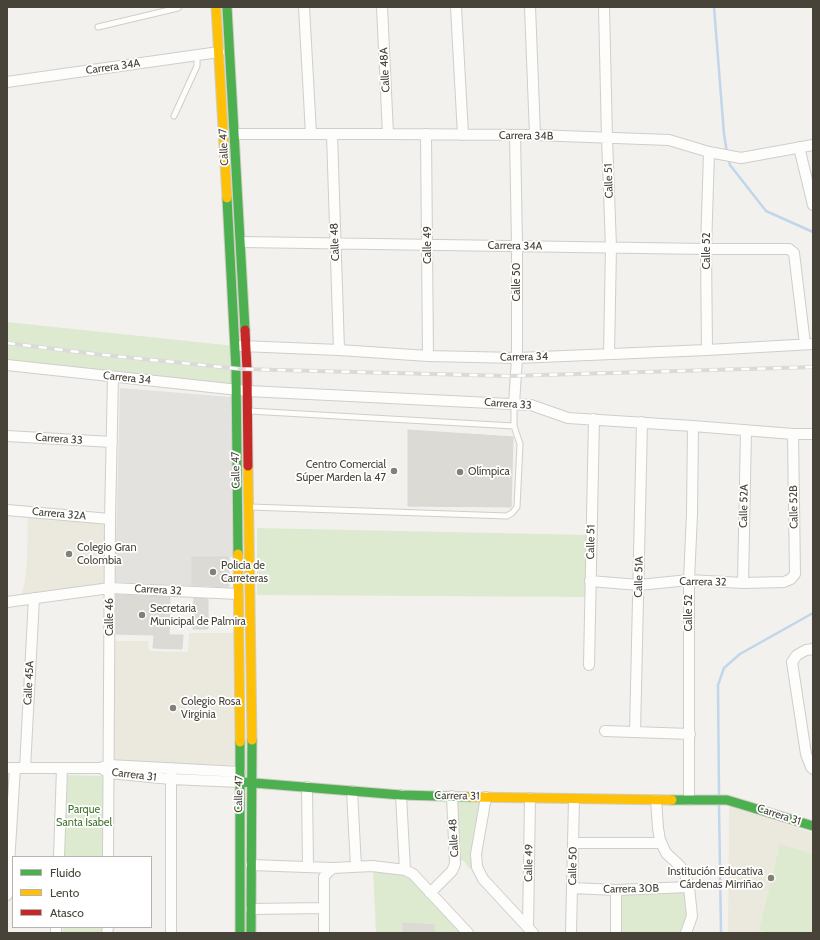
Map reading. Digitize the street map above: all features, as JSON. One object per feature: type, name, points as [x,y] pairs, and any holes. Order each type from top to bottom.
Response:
[{"type":"main road","name":"Calle 47","points":[[216,7],[235,346],[240,777],[240,933]]},
{"type":"main road","name":"Calle 47","points":[[228,7],[247,347],[249,507],[256,773],[251,783],[251,933]]},
{"type":"main road","name":"Carrera 31","points":[[240,777],[256,773]]},
{"type":"main road","name":"Carrera 31","points":[[240,777],[251,783],[307,787],[346,787],[401,795],[656,800],[687,794],[726,796],[737,802],[813,826]]},
{"type":"main road","name":"Carrera 31","points":[[726,796],[730,792],[813,817]]},
{"type":"street","points":[[304,7],[311,134]]},
{"type":"street","name":"Calle 48A","points":[[382,7],[388,134]]},
{"type":"street","points":[[456,7],[463,135]]},
{"type":"street","points":[[530,7],[534,135]]},
{"type":"street","name":"Calle 51","points":[[604,7],[611,247],[609,354]]},
{"type":"street","name":"Carrera 34A","points":[[7,82],[219,52]]},
{"type":"street","name":"Carrera 34B","points":[[235,134],[534,135],[669,140],[708,152],[741,158],[813,145]]},
{"type":"street","name":"Calle 48","points":[[332,134],[339,350]]},
{"type":"street","name":"Calle 49","points":[[426,134],[428,356]]},
{"type":"street","name":"Calle 50","points":[[514,404],[517,358],[515,135]]},
{"type":"street","points":[[799,147],[813,205]]},
{"type":"street","name":"Calle 52","points":[[707,350],[706,249],[708,152]]},
{"type":"street","name":"Carrera 34A","points":[[241,242],[790,249],[794,253],[809,344]]},
{"type":"street","name":"Carrera 34","points":[[235,346],[339,350],[428,356],[517,358],[809,344]]},
{"type":"street","name":"Carrera 34","points":[[7,365],[248,392]]},
{"type":"street","name":"Calle 46","points":[[108,856],[106,768],[113,377]]},
{"type":"street","name":"Carrera 33","points":[[248,392],[531,405],[568,418],[642,422],[793,434],[813,434]]},
{"type":"street","name":"Calle 51","points":[[589,665],[594,419]]},
{"type":"street","name":"Calle 51A","points":[[635,732],[642,422]]},
{"type":"street","name":"Calle 52","points":[[687,794],[690,734],[688,580],[692,514],[693,426]]},
{"type":"street","name":"Calle 52A","points":[[742,583],[746,430]]},
{"type":"street","name":"Calle 52B","points":[[791,579],[795,574],[793,434]]},
{"type":"street","name":"Carrera 33","points":[[7,436],[112,442]]},
{"type":"street","name":"Carrera 32A","points":[[7,510],[110,519]]},
{"type":"street","name":"Carrera 32","points":[[590,582],[639,585],[688,580],[742,583],[784,582],[791,579]]},
{"type":"street","name":"Carrera 32","points":[[7,602],[110,588],[238,594]]},
{"type":"street","name":"Calle 45A","points":[[7,895],[15,768],[34,598]]},
{"type":"street","points":[[812,768],[806,754],[792,662],[797,655],[806,650],[813,649]]},
{"type":"street","points":[[605,731],[690,734]]},
{"type":"street","name":"Carrera 31","points":[[15,768],[171,768],[240,777]]},
{"type":"street","points":[[59,856],[62,768]]},
{"type":"street","name":"Carrera 31","points":[[106,768],[171,779],[240,777]]},
{"type":"street","points":[[171,768],[171,933]]},
{"type":"street","points":[[307,787],[308,867]]},
{"type":"street","points":[[346,787],[356,867]]},
{"type":"street","points":[[401,795],[409,872]]},
{"type":"street","name":"Calle 48","points":[[430,893],[452,871],[455,864],[452,796]]},
{"type":"street","points":[[486,797],[476,854],[477,867],[482,879],[530,930]]},
{"type":"street","name":"Calle 49","points":[[530,798],[530,930]]},
{"type":"street","name":"Calle 50","points":[[571,933],[574,799]]},
{"type":"street","points":[[656,800],[658,828],[661,842],[666,853],[680,866],[685,874],[689,887],[692,916],[686,933]]},
{"type":"street","points":[[573,843],[661,842]]},
{"type":"street","points":[[251,865],[308,867],[331,870],[372,866],[409,872],[468,933]]},
{"type":"street","points":[[324,933],[324,877],[331,870]]},
{"type":"street","name":"Carrera 30B","points":[[572,888],[616,890],[689,887]]},
{"type":"street","points":[[616,890],[616,933]]},
{"type":"street","points":[[251,909],[324,908]]},
{"type":"lane","points":[[98,27],[179,7]]},
{"type":"lane","points":[[174,116],[197,66],[197,55]]},
{"type":"lane","points":[[249,507],[507,516],[517,507],[520,444],[514,426],[514,404]]},
{"type":"lane","points":[[248,411],[514,426]]},
{"type":"shaded area","points":[[120,388],[231,397],[235,557],[192,557],[192,586],[115,582]]},
{"type":"shaded area","name":"Colegio Gran Colombia","points":[[28,512],[110,519],[110,588],[19,600],[24,586],[27,561]]},
{"type":"shaded area","name":"Colegio Rosa Virginia","points":[[189,633],[235,633],[234,765],[111,764],[112,641],[148,641],[149,651],[188,652]]},
{"type":"shaded area","name":"Institución Educativa Cárdenas Mirriñao","points":[[729,806],[813,833],[813,933],[728,933]]},
{"type":"green space","points":[[7,322],[235,346],[236,390],[7,365]]},
{"type":"green space","points":[[257,528],[591,535],[590,597],[257,595]]},
{"type":"green space","name":"Parque Santa Isabel","points":[[64,775],[104,776],[104,856],[64,856]]},
{"type":"green space","points":[[452,796],[486,797],[477,867],[470,869],[463,860],[455,864]]},
{"type":"green space","points":[[780,844],[813,854],[813,933],[769,933],[759,930]]},
{"type":"green space","points":[[373,868],[401,872],[419,883],[467,933],[376,933]]},
{"type":"green space","points":[[689,887],[686,933],[616,933],[617,890]]},
{"type":"green space","points":[[63,928],[103,928],[103,933],[63,933]]},
{"type":"building","name":"Olímpica","points":[[408,430],[513,437],[511,507],[408,506]]},
{"type":"building","name":"Policia de Carreteras","points":[[192,557],[229,557],[229,587],[192,585]]},
{"type":"building","name":"Secretaria Municipal de Palmira","points":[[116,595],[170,597],[169,635],[183,635],[182,649],[153,648],[154,635],[116,634]]},
{"type":"building","points":[[194,598],[208,599],[208,629],[193,629]]},
{"type":"building","points":[[403,923],[434,925],[434,933],[403,933]]},
{"type":"waterway","points":[[714,7],[724,134],[727,153]]},
{"type":"waterway","points":[[728,158],[730,165],[766,211],[813,232]]},
{"type":"waterway","points":[[719,795],[718,685],[724,668],[740,654],[813,613]]},
{"type":"waterway","points":[[719,806],[721,933]]},
{"type":"railway","points":[[7,343],[95,354],[241,369],[508,376],[813,367]]},
{"type":"traffic: fast","points":[[227,7],[245,330]]},
{"type":"traffic: fast","points":[[227,198],[236,369],[238,554]]},
{"type":"traffic: fast","points":[[251,933],[252,740]]},
{"type":"traffic: fast","points":[[240,742],[240,933]]},
{"type":"traffic: fast","points":[[242,782],[401,795],[471,797]]},
{"type":"traffic: fast","points":[[672,800],[727,800],[813,826]]},
{"type":"traffic: slow","points":[[216,7],[227,198]]},
{"type":"traffic: slow","points":[[248,466],[252,740]]},
{"type":"traffic: slow","points":[[238,554],[240,742]]},
{"type":"traffic: slow","points":[[471,797],[672,800]]},
{"type":"traffic: jam","points":[[245,330],[248,466]]},
{"type":"place","name":"Centro Comercial Súper Marden la 47","points":[[394,471]]},
{"type":"place","name":"Olímpica","points":[[460,472]]},
{"type":"place","name":"Colegio Gran Colombia","points":[[69,554]]},
{"type":"place","name":"Policia de Carreteras","points":[[213,572]]},
{"type":"place","name":"Secretaria Municipal de Palmira","points":[[142,615]]},
{"type":"place","name":"Colegio Rosa Virginia","points":[[173,708]]},
{"type":"place","name":"Institución Educativa Cárdenas Mirriñao","points":[[771,878]]}]
